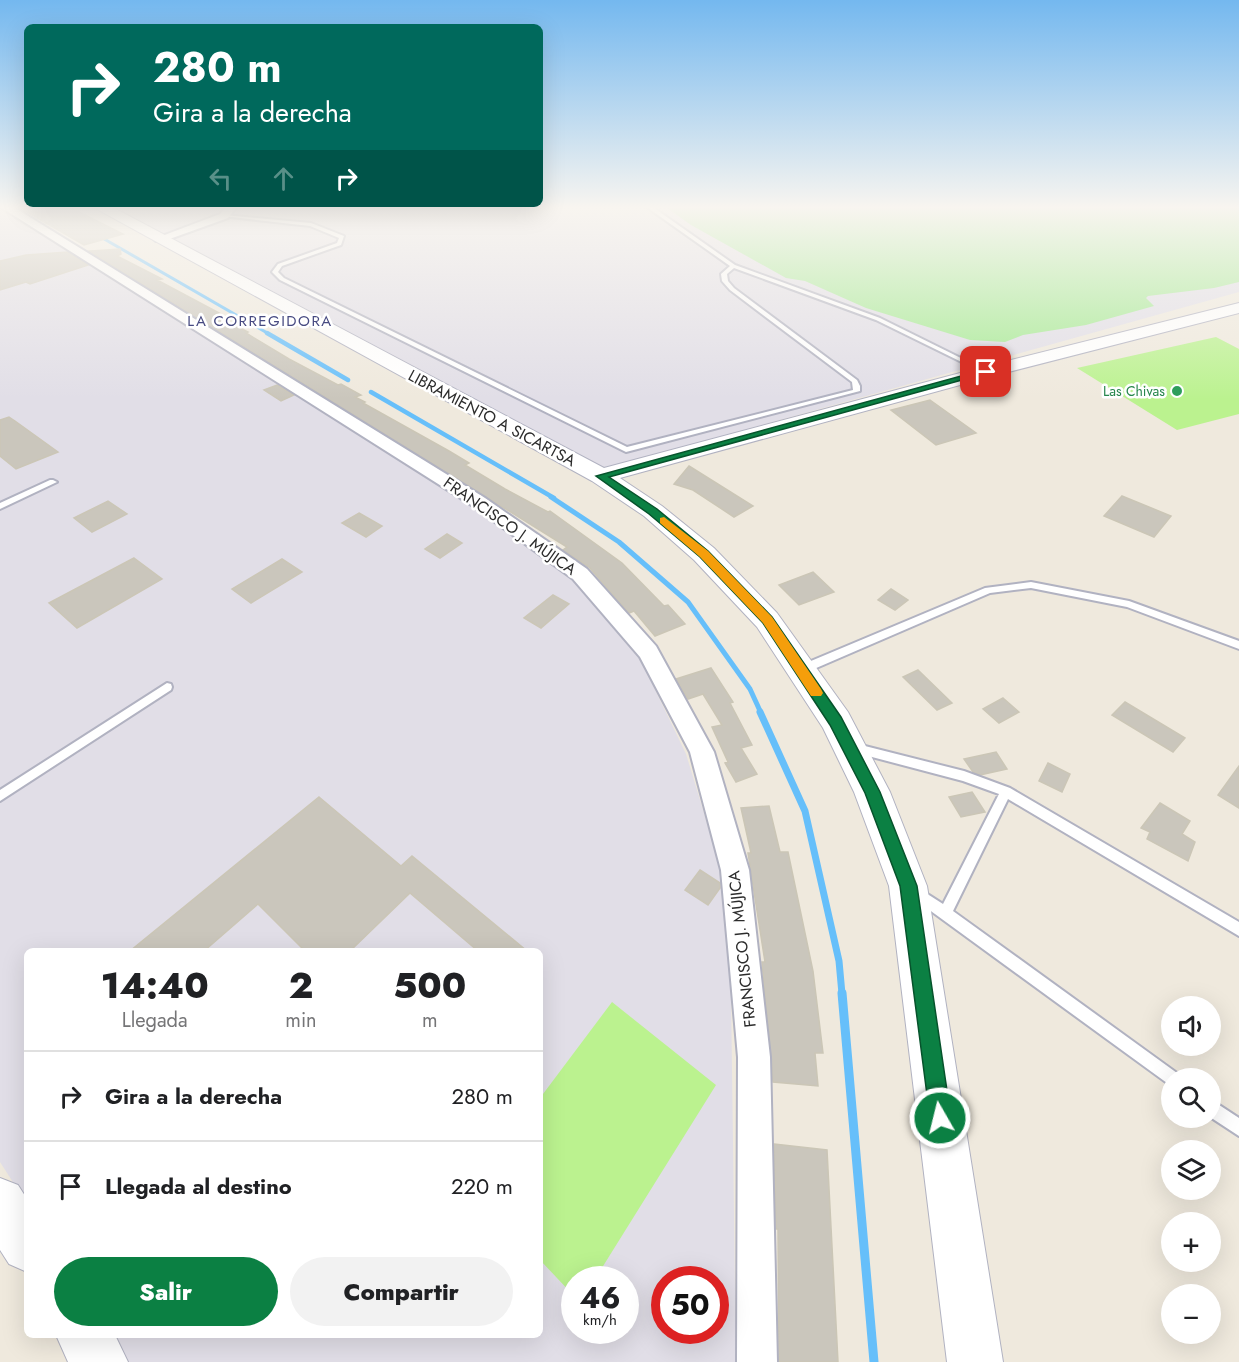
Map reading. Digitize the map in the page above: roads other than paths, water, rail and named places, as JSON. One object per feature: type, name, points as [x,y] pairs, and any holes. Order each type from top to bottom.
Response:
[{"type":"main road","name":"LIBRAMIENTO A SICARTSA","points":[[221,272],[601,476],[653,512],[704,554],[767,620],[836,721],[872,792],[908,886],[975,1362]]},
{"type":"main road","points":[[601,476],[986,372],[1239,308]]},
{"type":"main road","points":[[0,1203],[24,1241]]},
{"type":"main road","points":[[85,1338],[100,1362]]},
{"type":"street","name":"FRANCISCO J. MÚJICA","points":[[109,272],[479,502],[580,574],[648,652],[702,752],[735,870],[754,1058],[758,1362]]},
{"type":"lane","points":[[275,272],[282,279],[626,450],[856,391],[855,381],[732,289],[725,281],[724,274],[727,272]]},
{"type":"lane","points":[[748,272],[879,319],[986,372]]},
{"type":"lane","points":[[0,506],[53,482]]},
{"type":"lane","points":[[801,670],[988,590],[1031,585],[1072,591],[1129,604],[1239,645]]},
{"type":"lane","points":[[0,796],[167,687]]},
{"type":"lane","points":[[849,747],[964,776],[1006,792],[1239,929]]},
{"type":"lane","points":[[945,913],[1006,792]]},
{"type":"lane","points":[[908,886],[1161,1070]]},
{"type":"lane","points":[[1221,1115],[1239,1128]]},
{"type":"waterway","points":[[161,272],[269,334]]},
{"type":"waterway","points":[[267,333],[348,380]]},
{"type":"waterway","points":[[371,392],[554,498]]},
{"type":"waterway","points":[[551,497],[619,542],[688,602],[750,689],[761,713]]},
{"type":"waterway","points":[[760,712],[805,811],[839,961],[842,994]]},
{"type":"waterway","points":[[842,993],[874,1362]]},
{"type":"place","name":"Las Chivas","points":[[1177,391]]},
{"type":"district","name":"LA CORREGIDORA","points":[[260,321]]}]
